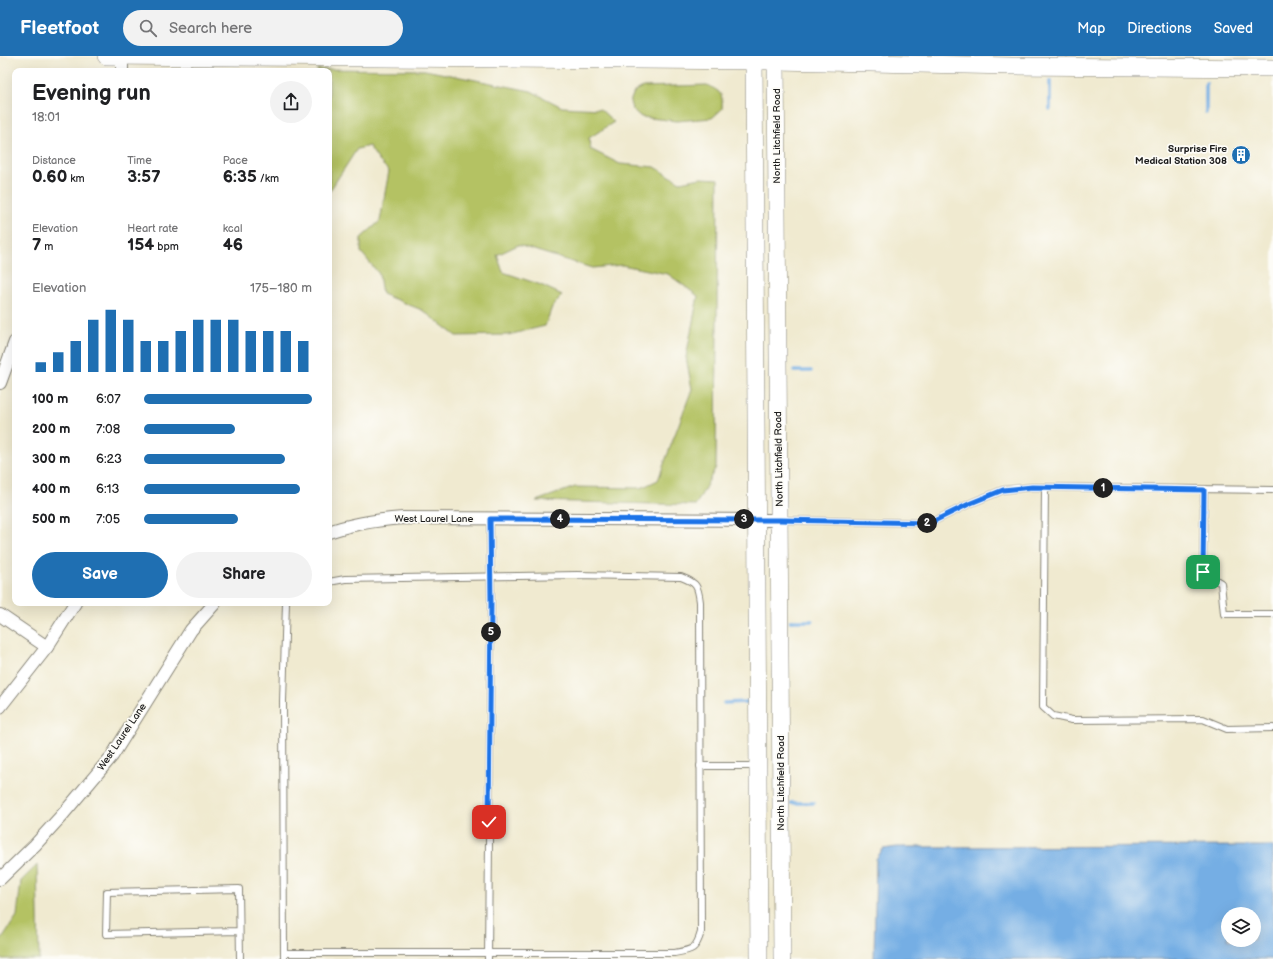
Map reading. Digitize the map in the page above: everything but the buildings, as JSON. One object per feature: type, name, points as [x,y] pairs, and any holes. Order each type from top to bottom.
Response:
[{"type":"main road","points":[[106,56],[776,58],[1012,66],[1273,68]]},
{"type":"main road","points":[[754,58],[759,959]]},
{"type":"main road","name":"North Litchfield Road","points":[[776,58],[782,959]]},
{"type":"street","points":[[122,56],[122,68]]},
{"type":"street","points":[[0,382],[12,350]]},
{"type":"street","name":"West Laurel Lane","points":[[332,531],[354,524],[387,519],[780,520]]},
{"type":"street","points":[[0,707],[47,647],[72,606]]},
{"type":"street","name":"West Laurel Lane","points":[[0,879],[35,845],[112,756],[191,630],[212,606]]},
{"type":"street","points":[[0,615],[47,647]]},
{"type":"lane","points":[[780,520],[930,523],[971,503],[1003,490],[1032,487],[1273,490]]},
{"type":"lane","points":[[1045,487],[1043,707],[1053,716],[1072,720],[1203,719],[1227,729],[1273,728]]},
{"type":"lane","points":[[1204,490],[1203,572],[1221,583],[1224,614],[1273,614]]},
{"type":"lane","points":[[489,956],[490,519]]},
{"type":"lane","points":[[286,606],[283,701],[284,956],[489,956],[674,953],[690,950],[698,943],[701,932],[700,602],[698,590],[693,581],[681,577],[577,575],[345,579],[332,581]]},
{"type":"lane","points":[[700,766],[758,766]]},
{"type":"lane","points":[[239,931],[106,934],[107,892],[239,890],[240,959]]},
{"type":"green space","points":[[332,69],[425,70],[531,91],[562,107],[600,109],[614,122],[589,138],[590,149],[620,164],[655,167],[680,182],[701,178],[718,179],[716,467],[696,505],[536,501],[575,487],[641,488],[658,480],[692,389],[686,357],[698,296],[668,274],[622,265],[592,268],[518,245],[497,255],[503,272],[541,285],[562,295],[552,307],[545,326],[508,335],[456,336],[422,310],[382,294],[379,274],[361,252],[361,238],[380,221],[389,171],[379,161],[369,146],[357,149],[332,187]]},
{"type":"green space","points":[[707,85],[718,91],[722,99],[722,109],[712,118],[677,121],[641,117],[632,109],[630,102],[634,92],[643,87]]},
{"type":"green space","points":[[37,865],[39,959],[0,959],[0,941],[17,916],[21,881]]},
{"type":"water","points":[[1273,846],[1273,959],[874,959],[876,859],[883,849],[897,847]]},
{"type":"waterway","points":[[1050,81],[1050,109]]},
{"type":"waterway","points":[[1206,83],[1206,113]]},
{"type":"waterway","points":[[794,371],[811,371]]},
{"type":"waterway","points":[[790,621],[812,621]]},
{"type":"waterway","points":[[724,703],[748,702]]},
{"type":"waterway","points":[[791,803],[814,803]]},
{"type":"place","name":"Surprise Fire Medical Station 308","points":[[1241,155]]},
{"type":"route","points":[[489,822],[491,603],[490,519],[780,520],[930,523],[971,503],[1003,490],[1032,487],[1204,490],[1203,572]]}]
